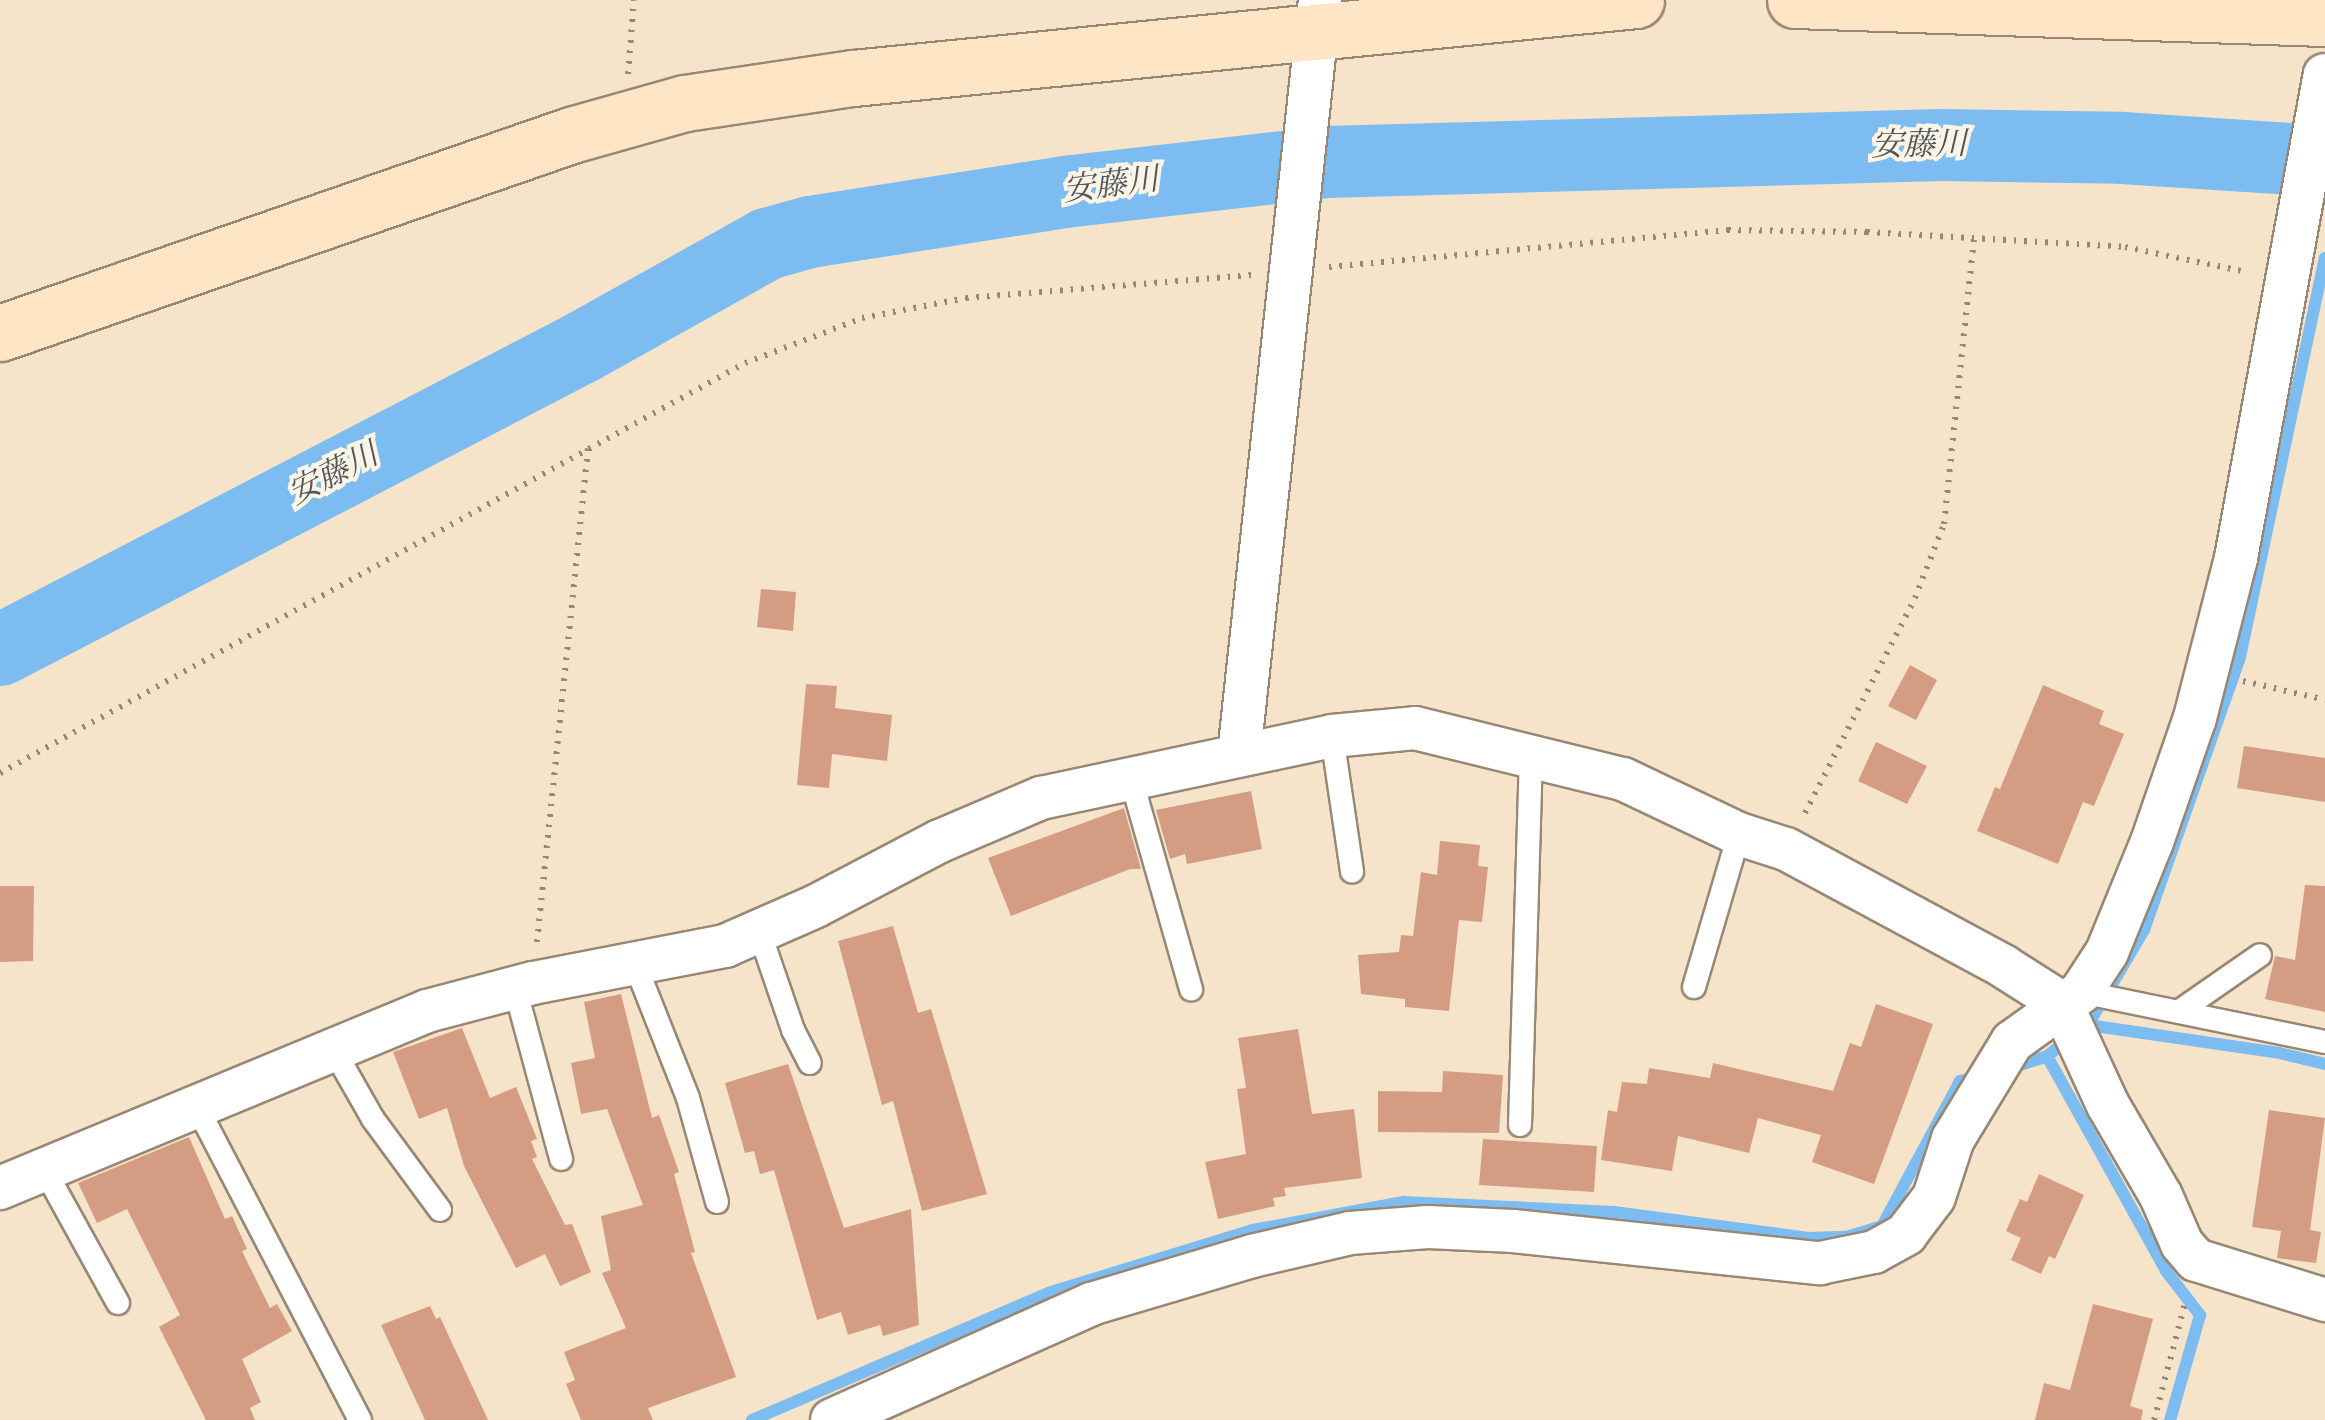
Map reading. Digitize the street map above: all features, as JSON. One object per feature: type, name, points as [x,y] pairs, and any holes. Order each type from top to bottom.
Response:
[{"type":"street","points":[[0,333],[624,120],[684,104],[1318,17],[1636,0]]},
{"type":"street","points":[[1795,0],[2325,18]]},
{"type":"street","points":[[1239,755],[1318,17]]},
{"type":"street","points":[[832,1420],[1091,1304],[1252,1256],[1350,1234],[1428,1227],[1512,1232],[1820,1263],[1874,1252],[1906,1234],[1934,1197],[1953,1140],[2012,1042],[2071,998],[2107,952],[2152,842],[2206,672],[2236,558],[2324,78]]},
{"type":"street","points":[[0,1188],[332,1047],[427,1011],[524,986],[726,946],[940,841],[1042,798],[1130,776],[1332,736],[1415,728],[1623,779],[1739,834],[1786,849],[2003,966],[2071,998],[2108,1104],[2161,1196],[2182,1244],[2196,1260],[2325,1300]]},
{"type":"lane","points":[[1332,736],[1352,872]]},
{"type":"lane","points":[[1520,1125],[1531,756]]},
{"type":"lane","points":[[1130,776],[1191,989]]},
{"type":"lane","points":[[1694,987],[1739,834]]},
{"type":"lane","points":[[759,931],[793,1030],[810,1063]]},
{"type":"lane","points":[[2181,1010],[2260,955]]},
{"type":"lane","points":[[635,964],[688,1098],[717,1202]]},
{"type":"lane","points":[[524,986],[561,1159]]},
{"type":"lane","points":[[2071,998],[2181,1010],[2325,1042]]},
{"type":"lane","points":[[332,1047],[372,1119],[440,1210]]},
{"type":"lane","points":[[196,1105],[360,1420]]},
{"type":"lane","points":[[44,1169],[118,1303]]},
{"type":"path","points":[[624,120],[634,0]]},
{"type":"path","points":[[0,772],[745,362],[862,318],[966,298],[1290,263],[1728,230],[2125,247],[2250,272],[2288,260]]},
{"type":"path","points":[[1786,849],[1916,598],[1944,524],[1974,239]]},
{"type":"path","points":[[524,986],[588,446]]},
{"type":"path","points":[[2206,672],[2325,700]]},
{"type":"path","points":[[2154,1420],[2196,1260]]},
{"type":"building","points":[[761,589],[796,592],[793,631],[757,627]]},
{"type":"building","points":[[1910,665],[1937,680],[1916,720],[1888,706]]},
{"type":"building","points":[[806,684],[837,686],[835,708],[892,715],[887,761],[832,754],[829,788],[797,785]]},
{"type":"building","points":[[2043,685],[2104,711],[2099,724],[2124,734],[2094,806],[2083,802],[2058,864],[1977,831],[1995,787],[2000,789]]},
{"type":"building","points":[[1876,742],[1927,766],[1907,804],[1858,781]]},
{"type":"building","points":[[2244,746],[2325,758],[2325,802],[2237,788]]},
{"type":"building","points":[[1251,791],[1262,849],[1187,864],[1185,854],[1170,859],[1156,810]]},
{"type":"building","points":[[1124,808],[1141,869],[1130,869],[1011,916],[988,858]]},
{"type":"building","points":[[1440,841],[1480,845],[1478,866],[1488,867],[1482,922],[1459,920],[1449,1011],[1405,1007],[1405,999],[1361,994],[1358,955],[1399,952],[1401,935],[1413,936],[1421,872],[1437,875]]},
{"type":"building","points":[[2305,885],[2325,886],[2325,1012],[2265,999],[2275,956],[2295,960]]},
{"type":"building","points":[[0,886],[34,886],[33,961],[0,962]]},
{"type":"building","points":[[893,926],[918,1013],[931,1009],[987,1194],[922,1211],[893,1101],[882,1105],[838,941]]},
{"type":"building","points":[[621,994],[652,1118],[659,1115],[679,1172],[674,1174],[695,1252],[691,1253],[736,1377],[648,1408],[653,1420],[581,1420],[566,1384],[575,1380],[564,1352],[626,1328],[602,1273],[611,1270],[601,1216],[643,1205],[607,1109],[581,1114],[571,1063],[595,1058],[584,1002]]},
{"type":"building","points":[[1876,1004],[1933,1024],[1874,1184],[1812,1162],[1821,1135],[1758,1118],[1749,1153],[1678,1136],[1672,1171],[1601,1160],[1608,1110],[1617,1112],[1622,1082],[1647,1084],[1649,1068],[1710,1078],[1713,1063],[1833,1091],[1850,1043],[1861,1047]]},
{"type":"building","points":[[462,1028],[490,1098],[516,1087],[537,1139],[531,1141],[537,1157],[532,1159],[565,1225],[572,1224],[591,1272],[560,1286],[545,1254],[516,1268],[464,1166],[447,1108],[419,1119],[393,1052]]},
{"type":"building","points":[[1298,1029],[1312,1114],[1354,1109],[1362,1178],[1284,1188],[1286,1196],[1273,1198],[1275,1206],[1218,1219],[1205,1162],[1246,1154],[1237,1089],[1246,1088],[1238,1038]]},
{"type":"building","points":[[788,1064],[844,1228],[911,1209],[919,1325],[883,1336],[880,1325],[848,1335],[841,1312],[817,1320],[774,1170],[760,1174],[754,1151],[745,1153],[725,1083]]},
{"type":"building","points":[[1443,1071],[1503,1075],[1499,1133],[1378,1132],[1378,1091],[1442,1092]]},
{"type":"building","points":[[2269,1110],[2325,1118],[2310,1230],[2321,1232],[2316,1263],[2277,1258],[2281,1231],[2252,1227]]},
{"type":"building","points":[[189,1137],[225,1219],[232,1216],[247,1249],[242,1251],[270,1308],[277,1304],[292,1331],[242,1359],[261,1402],[250,1408],[255,1420],[206,1420],[159,1327],[180,1315],[127,1209],[97,1223],[78,1183]]},
{"type":"building","points":[[1483,1139],[1597,1146],[1594,1192],[1479,1185]]},
{"type":"building","points":[[2039,1174],[2084,1195],[2055,1259],[2049,1256],[2041,1274],[2011,1260],[2021,1238],[2006,1231],[2020,1199],[2027,1202]]},
{"type":"building","points":[[2093,1304],[2153,1319],[2130,1406],[2143,1410],[2141,1420],[2035,1420],[2044,1383],[2070,1390]]},
{"type":"building","points":[[430,1306],[436,1319],[440,1317],[488,1420],[425,1420],[381,1325]]},
{"type":"waterway","name":"安藤川","points":[[0,650],[581,348],[767,244],[810,232],[1064,192],[1327,162],[1941,145],[2122,148],[2325,161]]},
{"type":"waterway","points":[[2011,1068],[2047,1056],[2088,1025],[2144,930],[2240,657],[2325,258]]},
{"type":"waterway","points":[[2088,1025],[2279,1053],[2325,1064]]},
{"type":"waterway","points":[[2047,1056],[2166,1271],[2200,1315],[2170,1420]]},
{"type":"waterway","points":[[752,1420],[1051,1292],[1253,1230],[1403,1202],[1614,1212],[1808,1238],[1846,1237],[1882,1226],[1960,1081],[1977,1077]]}]
